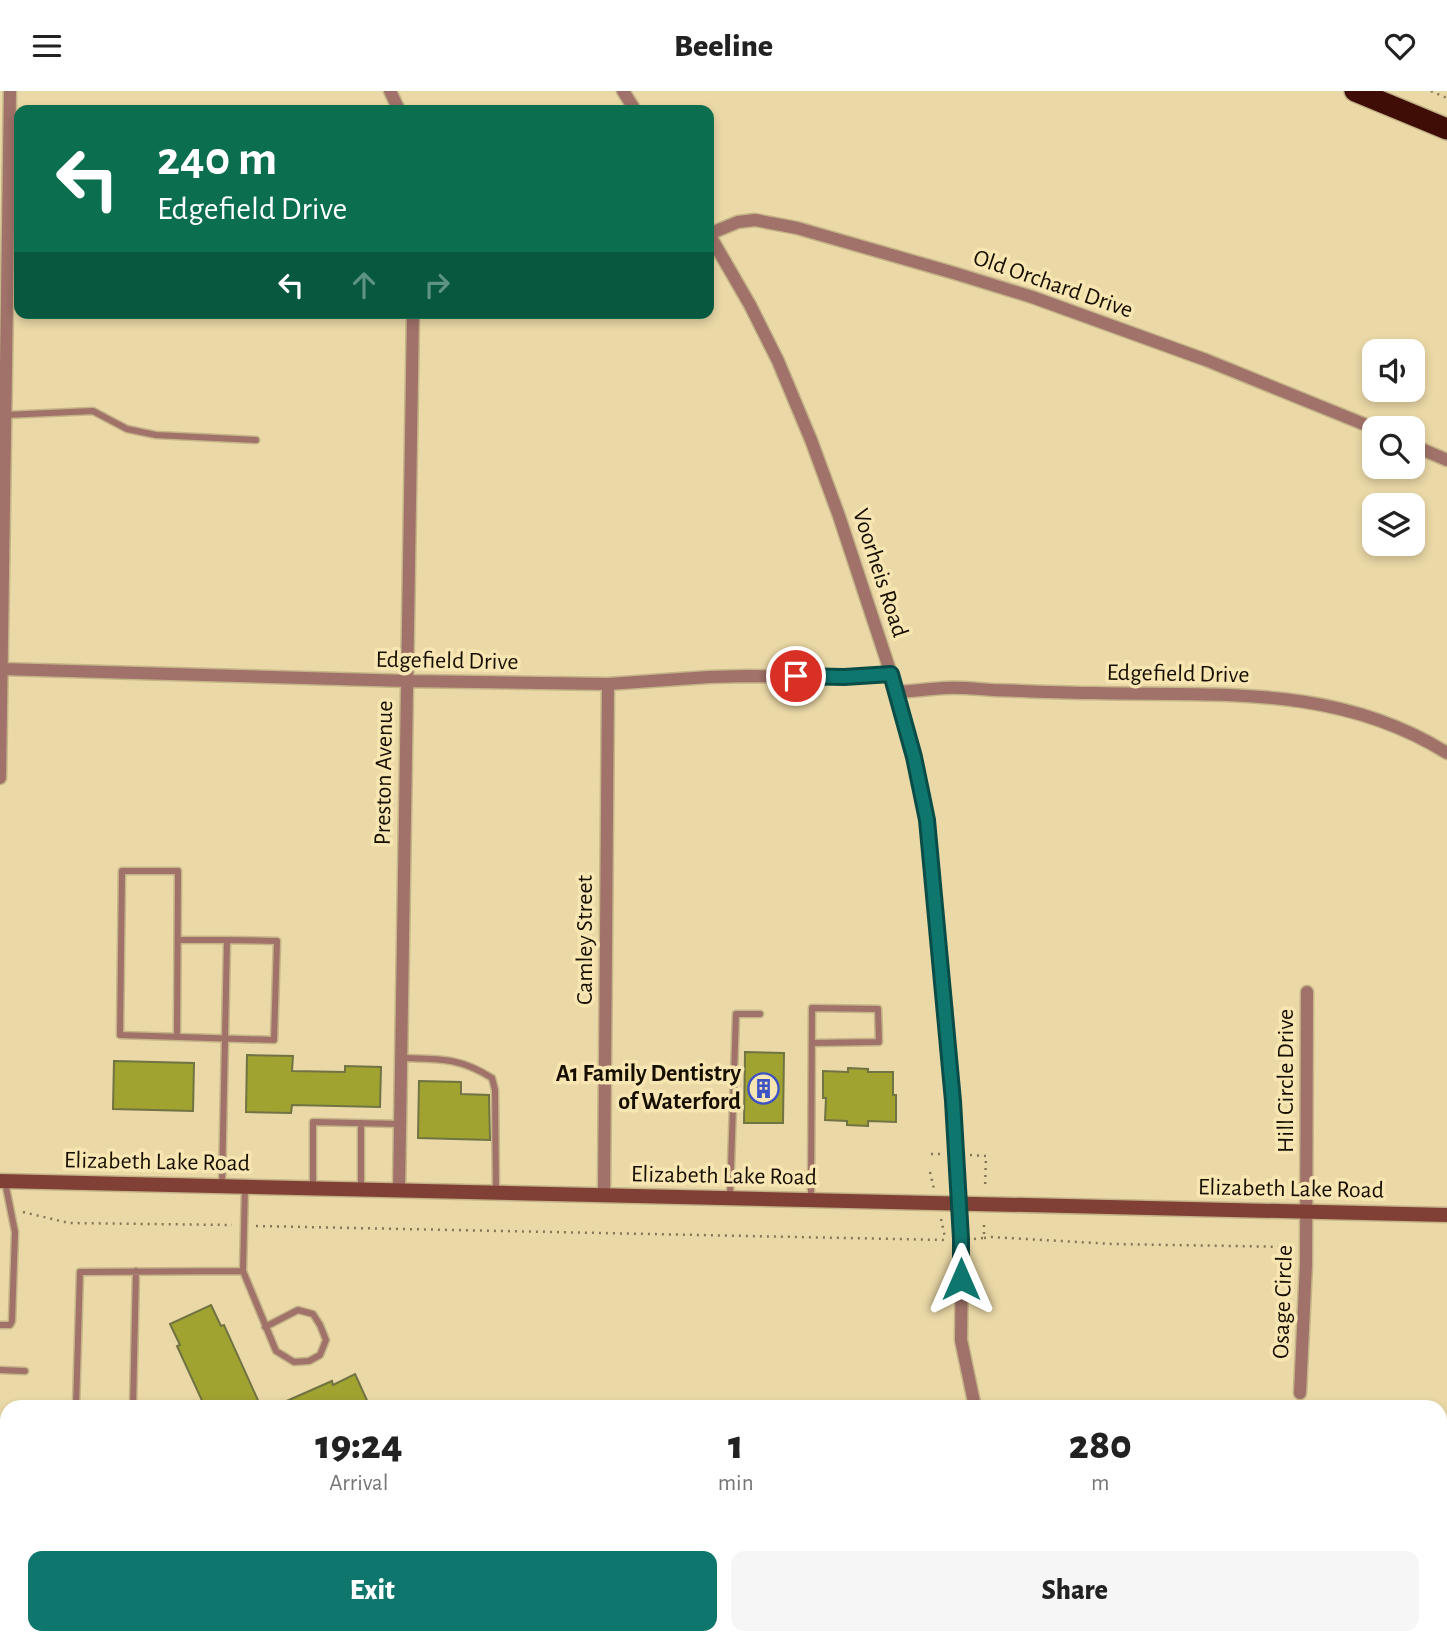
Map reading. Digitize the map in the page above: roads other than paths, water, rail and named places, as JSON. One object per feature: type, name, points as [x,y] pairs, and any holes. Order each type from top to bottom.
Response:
[{"type":"highway","points":[[1355,91],[1389,97],[1447,129]]},
{"type":"main road","name":"Elizabeth Lake Road","points":[[3,1182],[1447,1215]]},
{"type":"street","points":[[0,778],[10,91]]},
{"type":"street","name":"Old Orchard Drive","points":[[714,232],[738,222],[755,221],[797,228],[954,272],[1181,350],[1362,423]]},
{"type":"street","name":"Voorheis Road","points":[[714,243],[750,305],[811,440],[897,692],[914,757],[927,820],[947,1020],[962,1256],[961,1340],[974,1400]]},
{"type":"street","name":"Preston Avenue","points":[[399,1191],[413,319]]},
{"type":"street","points":[[1425,451],[1447,460]]},
{"type":"street","name":"Edgefield Drive","points":[[2,669],[608,684],[709,677],[844,677],[891,674]]},
{"type":"street","name":"Camley Street","points":[[604,1196],[608,684]]},
{"type":"street","name":"Edgefield Drive","points":[[897,692],[947,688],[1274,697],[1317,703],[1360,714],[1397,727],[1447,753]]},
{"type":"street","name":"Hill Circle Drive","points":[[1307,992],[1307,1212]]},
{"type":"street","name":"Osage Circle","points":[[1300,1393],[1307,1212]]},
{"type":"lane","points":[[5,415],[93,411],[127,429],[156,435],[256,440]]},
{"type":"lane","points":[[177,1037],[178,871],[122,871],[120,1035],[225,1039],[274,1040],[276,941],[178,940]]},
{"type":"lane","points":[[222,1187],[228,940]]},
{"type":"lane","points":[[811,1201],[812,1008],[878,1009],[879,1042],[812,1043]]},
{"type":"lane","points":[[730,1199],[736,1014],[760,1014]]},
{"type":"lane","points":[[401,1058],[449,1059],[471,1065],[492,1077],[495,1090],[496,1193]]},
{"type":"lane","points":[[313,1189],[313,1122],[400,1124]]},
{"type":"lane","points":[[361,1123],[361,1190]]},
{"type":"lane","points":[[0,1325],[10,1325],[12,1321],[15,1232],[3,1182]]},
{"type":"lane","points":[[245,1187],[243,1271],[265,1327],[276,1351],[294,1362],[309,1361],[320,1355],[326,1340],[313,1314],[298,1310],[265,1327]]},
{"type":"lane","points":[[133,1400],[136,1271]]},
{"type":"lane","points":[[76,1400],[80,1272],[243,1271]]},
{"type":"lane","points":[[0,1370],[25,1371]]},
{"type":"place","name":"A1 Family Dentistry of Waterford","points":[[764,1088]]}]
